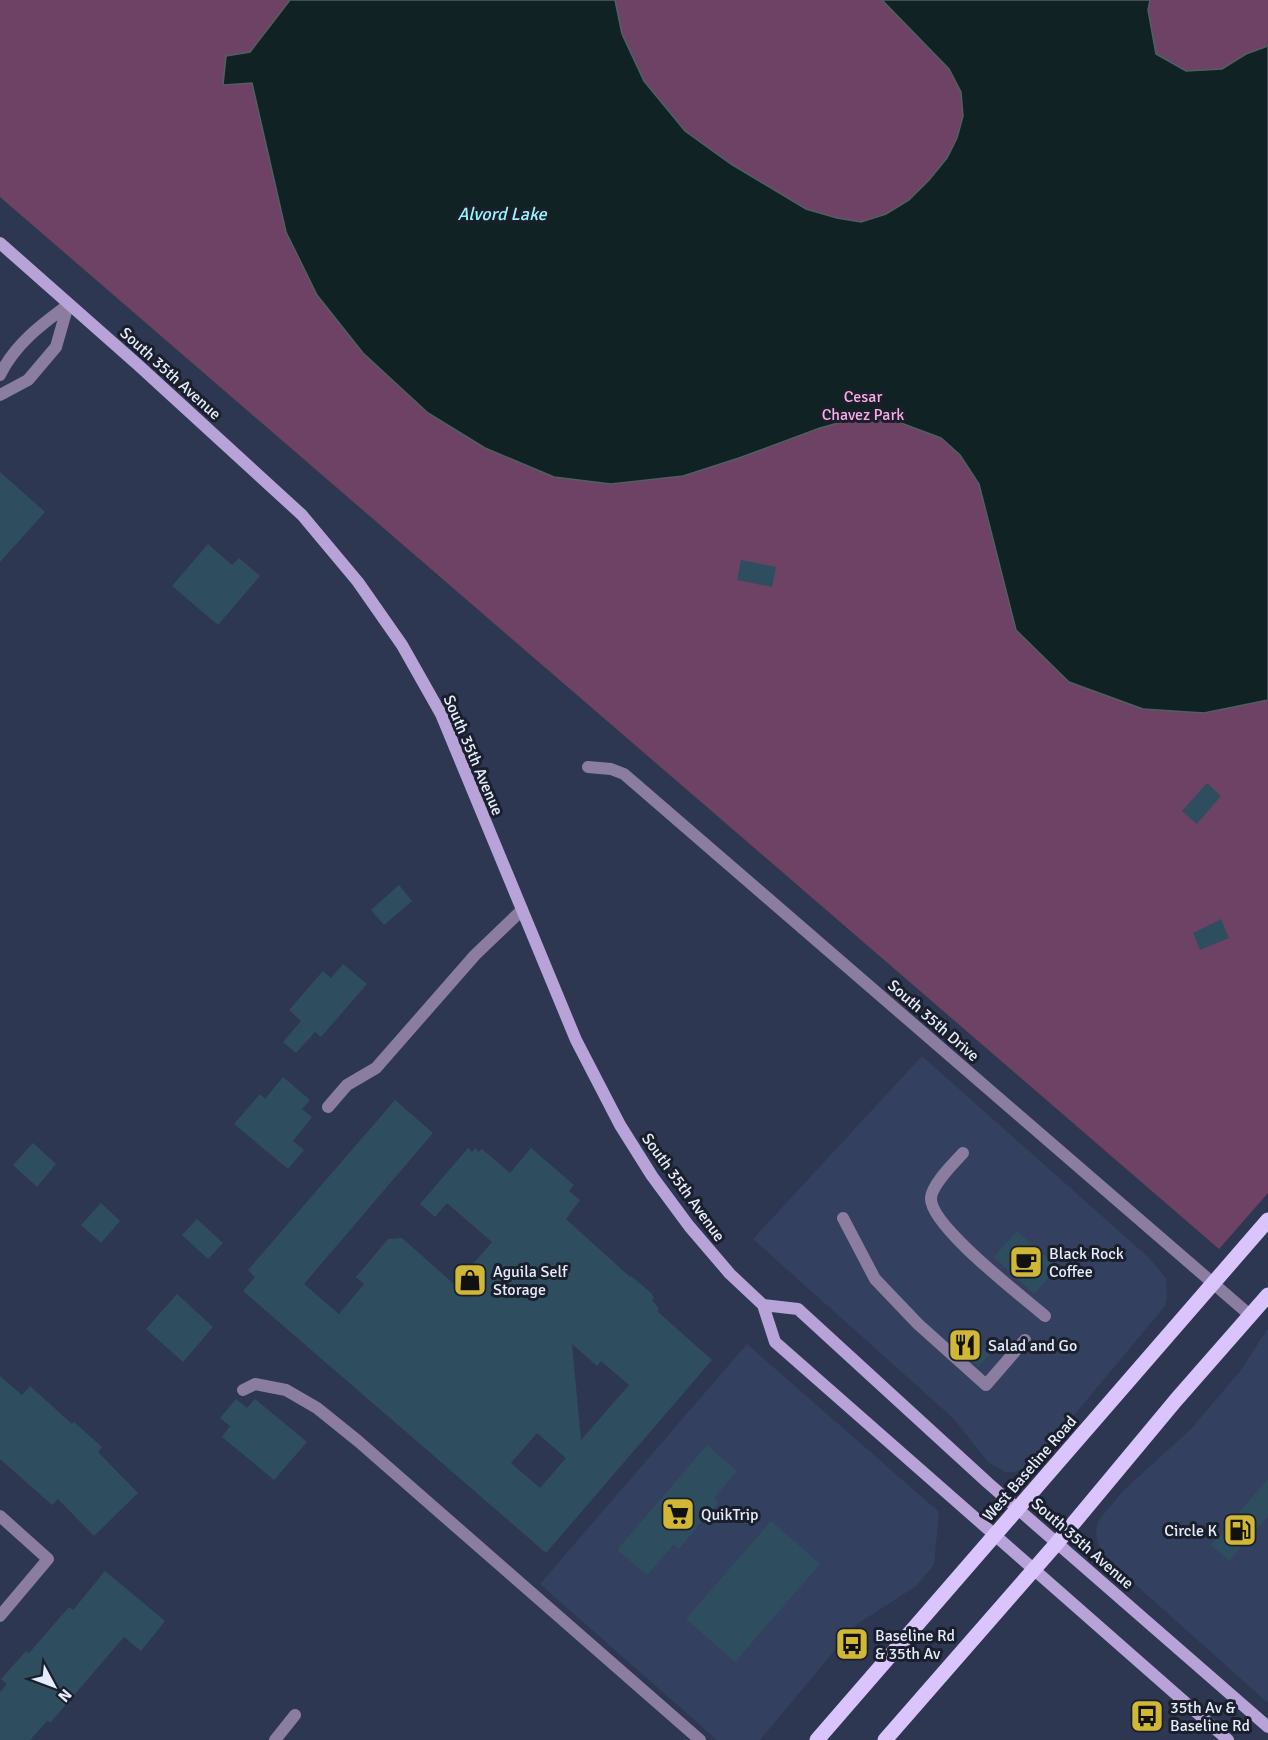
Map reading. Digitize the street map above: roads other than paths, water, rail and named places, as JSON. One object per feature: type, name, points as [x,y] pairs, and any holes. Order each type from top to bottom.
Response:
[{"type":"main road","name":"South 35th Avenue","points":[[0,243],[145,371],[302,515],[358,582],[402,645],[441,714],[576,1040],[620,1125],[652,1176],[688,1226],[730,1274],[762,1305],[775,1342],[1228,1740]]},
{"type":"main road","name":"West Baseline Road","points":[[817,1740],[1268,1220]]},
{"type":"main road","points":[[885,1740],[1034,1570],[1176,1400],[1268,1295]]},
{"type":"main road","name":"South 35th Avenue","points":[[762,1305],[798,1309],[1057,1543],[1268,1727]]},
{"type":"street","points":[[0,375],[5,363],[35,329],[68,305]]},
{"type":"street","points":[[0,395],[28,380],[56,347],[68,305]]},
{"type":"street","name":"South 35th Drive","points":[[588,767],[611,769],[624,774],[1251,1316]]},
{"type":"street","points":[[328,1107],[347,1085],[376,1068],[475,955],[522,910]]},
{"type":"street","points":[[963,1153],[935,1188],[931,1198],[933,1209],[962,1245],[1045,1316]]},
{"type":"street","points":[[843,1218],[875,1279],[918,1324],[986,1384],[1025,1340]]},
{"type":"street","points":[[243,1390],[255,1384],[286,1390],[317,1408],[367,1448],[699,1740]]},
{"type":"street","points":[[0,1516],[48,1559],[0,1616]]},
{"type":"street","points":[[275,1740],[296,1714]]},
{"type":"water","name":"Alvord Lake","points":[[290,0],[615,0],[622,34],[644,81],[685,131],[731,164],[806,209],[861,222],[886,214],[909,200],[929,180],[947,158],[957,138],[963,116],[961,92],[949,69],[882,0],[1150,0],[1148,10],[1156,54],[1186,71],[1222,69],[1246,54],[1268,46],[1268,700],[1204,713],[1143,709],[1069,682],[1016,630],[979,484],[960,455],[941,438],[893,420],[863,416],[820,428],[683,476],[611,484],[554,477],[485,448],[428,413],[363,353],[317,295],[286,232],[252,83],[223,85],[226,56],[250,52]]},
{"type":"place","name":"Black Rock Coffee","points":[[1026,1262]]},
{"type":"place","name":"Aguila Self Storage","points":[[470,1280]]},
{"type":"place","name":"Salad and Go","points":[[965,1345]]},
{"type":"place","name":"QuikTrip","points":[[678,1514]]},
{"type":"place","name":"Circle K","points":[[1240,1530]]},
{"type":"place","name":"Baseline Rd & 35th Av","points":[[852,1644]]},
{"type":"place","name":"35th Av & Baseline Rd","points":[[1147,1716]]},
{"type":"park label","name":"Cesar Chavez Park","points":[[863,405]]}]
